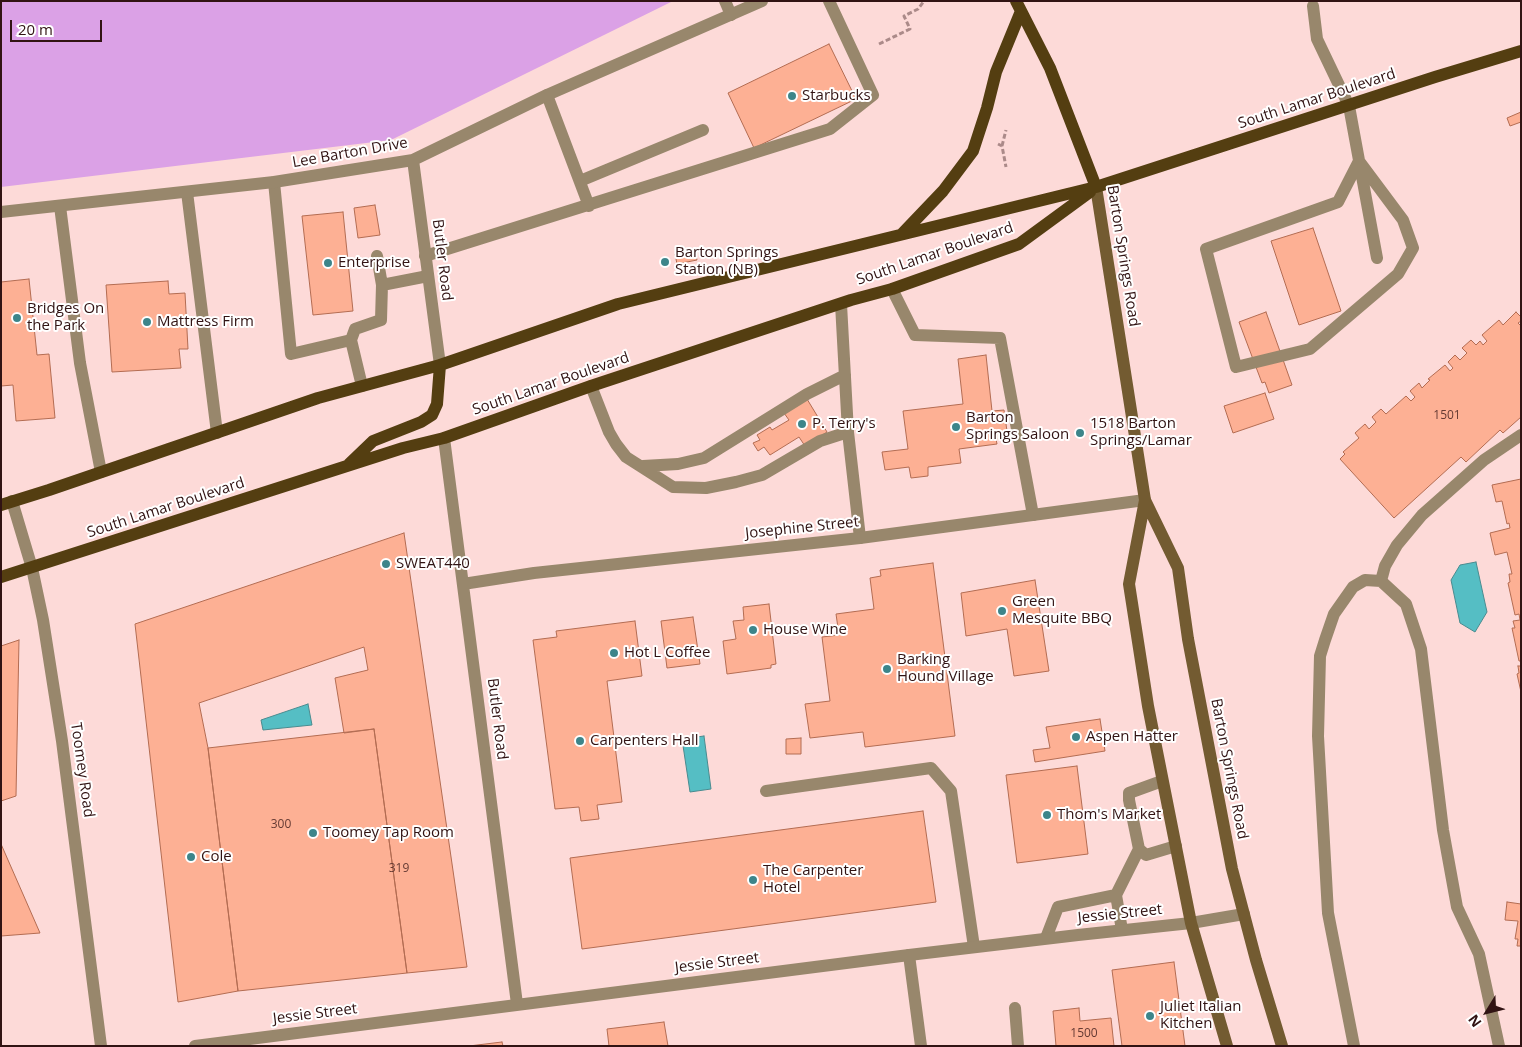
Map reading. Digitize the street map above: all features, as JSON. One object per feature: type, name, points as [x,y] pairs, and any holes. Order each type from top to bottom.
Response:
[{"type":"main road","name":"Barton Springs Road","points":[[1019,6],[1050,68],[1096,188],[1145,500],[1178,568],[1188,639],[1232,869],[1282,1046]]},
{"type":"main road","points":[[901,235],[942,191],[973,151],[996,72],[1019,6]]},
{"type":"main road","name":"South Lamar Boulevard","points":[[7,503],[318,398],[440,365],[618,304],[1096,188],[1435,77],[1521,51]]},
{"type":"main road","name":"South Lamar Boulevard","points":[[1,577],[348,466],[444,438],[591,386],[892,289],[1019,244],[1096,188]]},
{"type":"main road","points":[[348,466],[373,441],[421,422],[432,415],[437,404],[440,365]]},
{"type":"main road","name":"Barton Springs Road","points":[[1145,500],[1129,584],[1148,706],[1191,923],[1227,1046]]},
{"type":"street","points":[[725,1],[730,15]]},
{"type":"street","name":"Lee Barton Drive","points":[[1,212],[274,182],[413,160],[547,95],[762,1]]},
{"type":"street","points":[[425,256],[830,129],[873,95],[829,1]]},
{"type":"street","points":[[1313,6],[1318,39],[1349,106],[1377,258]]},
{"type":"street","points":[[547,95],[589,206]]},
{"type":"street","points":[[580,181],[703,130]]},
{"type":"street","name":"Butler Road","points":[[413,160],[440,365]]},
{"type":"street","points":[[1359,161],[1403,220],[1413,248],[1398,274],[1310,349],[1236,366],[1206,249],[1338,202],[1359,161]]},
{"type":"street","points":[[274,182],[291,354],[351,340]]},
{"type":"street","points":[[187,192],[217,433]]},
{"type":"street","points":[[60,206],[80,363],[101,472]]},
{"type":"street","points":[[362,386],[351,340],[355,329],[381,320],[382,285],[377,256]]},
{"type":"street","points":[[382,285],[428,276]]},
{"type":"street","points":[[892,289],[915,335],[1000,338],[1033,515]]},
{"type":"street","points":[[842,304],[848,432],[860,538]]},
{"type":"street","points":[[643,466],[678,464],[704,458],[807,394],[845,376]]},
{"type":"street","points":[[591,386],[609,432],[626,457],[643,466],[673,487],[706,488],[762,475],[820,441],[848,432]]},
{"type":"street","points":[[1381,581],[1384,566],[1397,546],[1422,515],[1484,460],[1521,435]]},
{"type":"street","name":"Butler Road","points":[[444,438],[517,1004]]},
{"type":"street","name":"Josephine Street","points":[[463,584],[534,573],[860,538],[1145,500]]},
{"type":"street","name":"Toomey Road","points":[[7,503],[32,568],[41,604],[62,741],[101,1046]]},
{"type":"street","points":[[1354,1046],[1328,913],[1318,736],[1320,656],[1334,614],[1346,595],[1365,580],[1381,581],[1406,604],[1421,649],[1443,830],[1457,907],[1479,954],[1499,1046]]},
{"type":"street","points":[[766,791],[931,768],[951,791],[974,947]]},
{"type":"street","points":[[1162,781],[1129,794],[1139,849],[1146,855],[1176,846]]},
{"type":"street","points":[[1122,930],[1116,895],[1139,849]]},
{"type":"street","points":[[1046,938],[1058,907],[1116,895]]},
{"type":"street","name":"Jessie Street","points":[[195,1046],[1046,938],[1191,923],[1244,914]]},
{"type":"street","points":[[909,955],[921,1046]]},
{"type":"street","points":[[1015,1008],[1018,1046]]},
{"type":"path","points":[[879,44],[910,29],[904,16],[918,9],[924,1]]},
{"type":"path","points":[[1006,167],[1002,146],[1007,121]]},
{"type":"path","points":[[992,142],[1002,146]]},
{"type":"shaded area","points":[[1,1],[671,2],[391,140],[1,187]]},
{"type":"water","points":[[1476,562],[1487,612],[1475,632],[1460,623],[1451,580],[1460,565]]},
{"type":"water","points":[[308,704],[312,725],[263,730],[261,720]]},
{"type":"water","points":[[704,736],[711,789],[690,792],[682,739]]},
{"type":"building","name":"Starbucks","points":[[829,44],[856,99],[754,148],[728,93]]},
{"type":"building","points":[[1521,112],[1521,122],[1510,126],[1507,118]]},
{"type":"building","points":[[375,205],[380,235],[358,238],[354,208]]},
{"type":"building","name":"Enterprise","points":[[343,212],[353,311],[313,315],[302,216]]},
{"type":"building","points":[[1313,228],[1341,311],[1299,325],[1271,241]]},
{"type":"building","points":[[695,251],[697,260],[677,264],[675,254]]},
{"type":"building","name":"Bridges On the Park","points":[[29,279],[37,355],[49,354],[55,418],[16,421],[13,385],[1,386],[1,282]]},
{"type":"building","name":"Mattress Firm","points":[[168,281],[169,294],[185,293],[188,349],[179,349],[181,368],[112,372],[106,285]]},
{"type":"building","points":[[1266,312],[1292,385],[1269,393],[1265,382],[1262,383],[1239,322]]},
{"type":"building","points":[[1516,312],[1521,317],[1521,321],[1518,323],[1521,326],[1521,417],[1503,433],[1500,430],[1466,462],[1461,457],[1394,518],[1340,459],[1345,454],[1343,452],[1359,438],[1355,433],[1365,424],[1369,429],[1376,422],[1372,417],[1381,409],[1386,414],[1406,396],[1411,401],[1415,397],[1410,391],[1419,383],[1422,388],[1430,380],[1428,379],[1445,365],[1450,371],[1453,368],[1448,362],[1455,355],[1460,360],[1467,353],[1462,348],[1471,340],[1476,345],[1480,341],[1483,345],[1487,341],[1482,335],[1499,320],[1503,325]]},
{"type":"building","name":"Barton Springs Saloon","points":[[986,355],[992,411],[1004,410],[1008,438],[996,439],[997,444],[959,449],[961,463],[928,467],[928,476],[911,478],[909,467],[885,470],[882,452],[908,449],[903,411],[963,404],[958,359]]},
{"type":"building","points":[[1265,393],[1274,419],[1233,433],[1224,406]]},
{"type":"building","name":"P. Terry's","points":[[807,399],[827,432],[805,446],[799,437],[770,455],[764,447],[758,451],[753,443],[760,440],[757,435],[770,427],[772,430],[789,420],[784,413]]},
{"type":"building","points":[[1521,479],[1521,661],[1519,661],[1512,628],[1515,628],[1513,621],[1520,620],[1519,614],[1515,615],[1508,583],[1510,582],[1509,574],[1512,574],[1507,552],[1495,555],[1490,533],[1510,528],[1509,523],[1507,524],[1502,501],[1496,502],[1492,485]]},
{"type":"building","name":"Cole","points":[[404,533],[467,967],[407,973],[374,729],[344,733],[335,678],[368,670],[364,647],[199,703],[208,748],[238,991],[178,1002],[135,624]]},
{"type":"building","name":"Barking Hound Village","points":[[933,563],[955,736],[865,747],[863,732],[810,738],[805,704],[830,701],[822,637],[839,635],[836,614],[874,609],[870,578],[881,576],[880,570]]},
{"type":"building","name":"Green Mesquite BBQ","points":[[1035,580],[1049,671],[1014,676],[1007,629],[966,636],[961,593]]},
{"type":"building","name":"House Wine","points":[[769,604],[776,664],[771,665],[771,668],[727,674],[723,641],[736,639],[733,621],[744,620],[743,607]]},
{"type":"building","points":[[693,617],[700,664],[667,668],[661,621]]},
{"type":"building","name":"Carpenters Hall","points":[[635,621],[642,676],[607,681],[622,802],[597,805],[599,819],[581,821],[579,807],[555,809],[533,640],[557,637],[556,631]]},
{"type":"building","points":[[19,640],[16,796],[1,801],[1,646]]},
{"type":"building","points":[[1518,666],[1521,666],[1521,692],[1517,674],[1519,673]]},
{"type":"building","name":"Aspen Hatter","points":[[1100,719],[1105,751],[1035,762],[1033,750],[1050,748],[1046,727]]},
{"type":"building","points":[[374,729],[407,973],[238,991],[208,748]]},
{"type":"building","points":[[801,738],[801,754],[786,754],[786,739]]},
{"type":"building","name":"Thom's Market","points":[[1077,766],[1088,854],[1017,863],[1006,775]]},
{"type":"building","name":"The Carpenter Hotel","points":[[923,811],[936,902],[582,949],[570,858]]},
{"type":"building","points":[[1,844],[40,933],[1,936]]},
{"type":"building","points":[[1507,902],[1521,904],[1521,946],[1517,946],[1518,939],[1515,939],[1518,921],[1505,920]]},
{"type":"building","name":"Juliet Italian Kitchen","points":[[1174,962],[1185,1046],[1122,1046],[1112,970]]},
{"type":"building","points":[[1079,1008],[1080,1021],[1111,1018],[1114,1046],[1056,1046],[1053,1011]]},
{"type":"building","points":[[664,1022],[668,1046],[609,1046],[607,1029]]},
{"type":"building","points":[[502,1042],[503,1046],[469,1046]]},
{"type":"place","name":"Starbucks","points":[[792,96]]},
{"type":"place","name":"Barton Springs Station (NB)","points":[[665,262]]},
{"type":"place","name":"Enterprise","points":[[328,263]]},
{"type":"place","name":"Bridges On the Park","points":[[17,318]]},
{"type":"place","name":"Mattress Firm","points":[[147,322]]},
{"type":"place","name":"P. Terry's","points":[[802,424]]},
{"type":"place","name":"Barton Springs Saloon","points":[[956,427]]},
{"type":"place","name":"1518 Barton Springs/Lamar","points":[[1080,433]]},
{"type":"place","name":"SWEAT440","points":[[386,564]]},
{"type":"place","name":"Green Mesquite BBQ","points":[[1002,611]]},
{"type":"place","name":"House Wine","points":[[753,630]]},
{"type":"place","name":"Hot L Coffee","points":[[614,653]]},
{"type":"place","name":"Barking Hound Village","points":[[887,669]]},
{"type":"place","name":"Aspen Hatter","points":[[1076,737]]},
{"type":"place","name":"Carpenters Hall","points":[[580,741]]},
{"type":"place","name":"Thom's Market","points":[[1047,815]]},
{"type":"place","name":"Toomey Tap Room","points":[[313,833]]},
{"type":"place","name":"Cole","points":[[191,857]]},
{"type":"place","name":"The Carpenter Hotel","points":[[753,880]]},
{"type":"place","name":"Juliet Italian Kitchen","points":[[1150,1016]]}]
